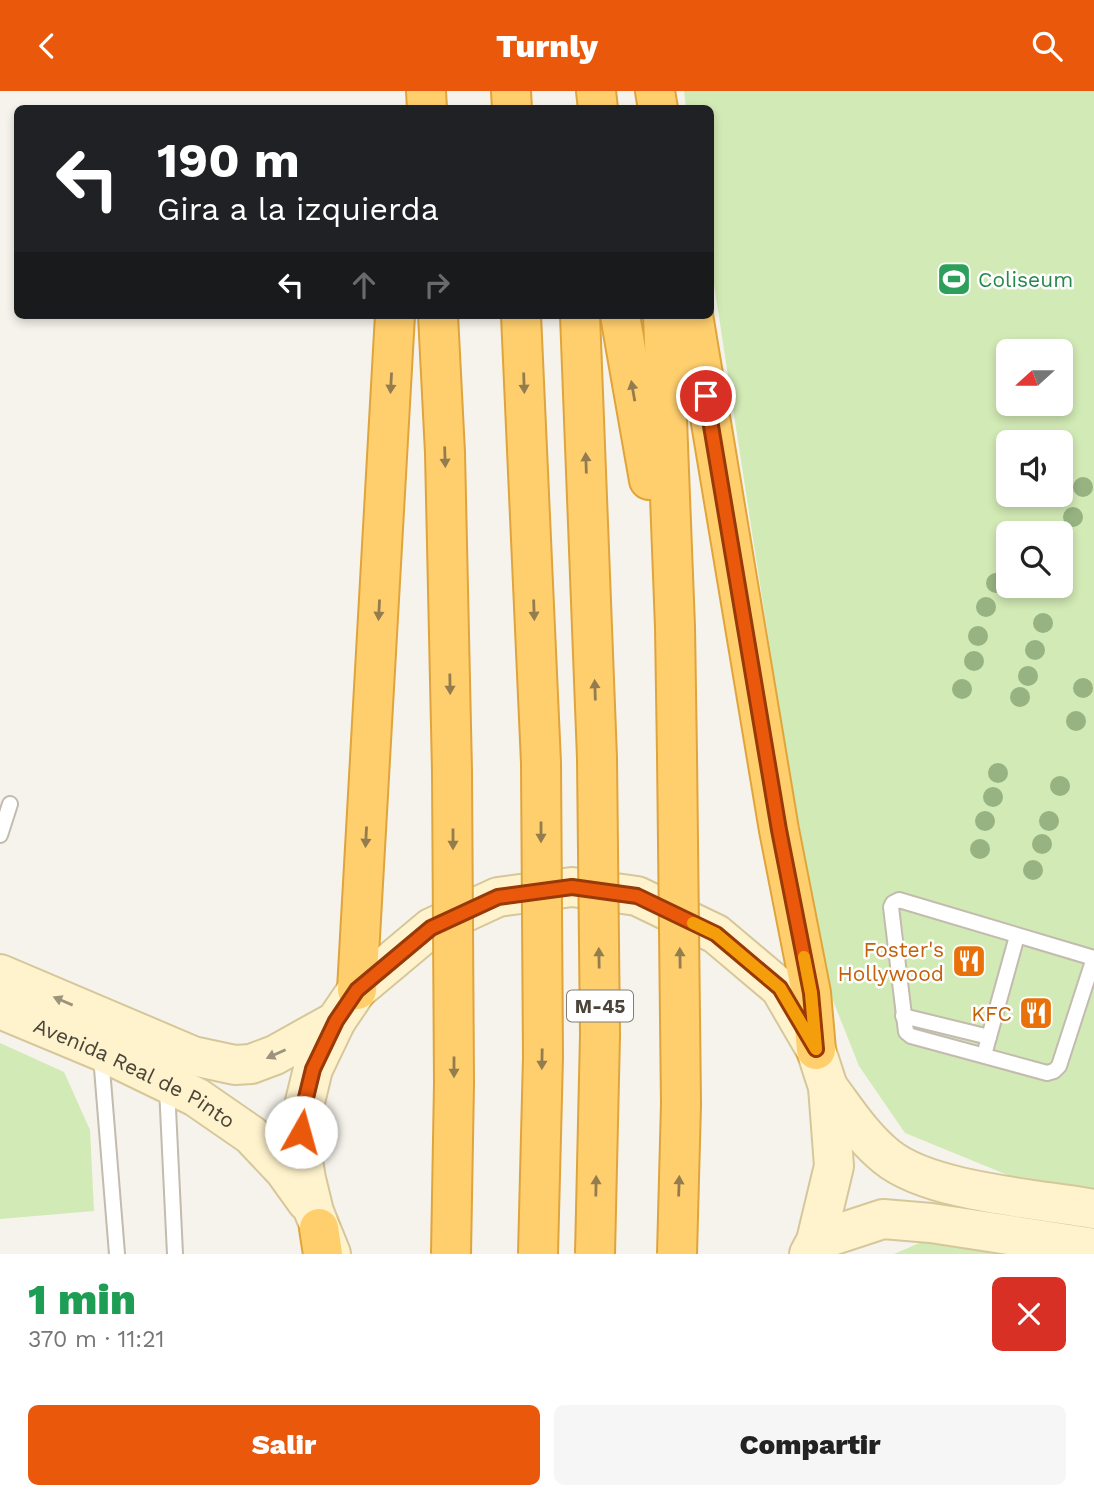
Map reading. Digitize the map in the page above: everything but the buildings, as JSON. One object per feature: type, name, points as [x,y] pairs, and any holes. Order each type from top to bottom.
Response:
[{"type":"highway","points":[[357,990],[395,319]]},
{"type":"highway","points":[[438,319],[445,453],[452,771],[454,1083],[451,1254]]},
{"type":"highway","name":"M-45","points":[[521,319],[541,763],[543,1057],[538,1254]]},
{"type":"highway","name":"M-45","points":[[580,319],[597,758],[600,1035],[595,1254]]},
{"type":"highway","points":[[621,319],[674,627]]},
{"type":"highway","points":[[663,319],[677,755],[681,1104],[677,1254]]},
{"type":"highway","points":[[694,319],[779,830],[811,993],[816,1049]]},
{"type":"main road","points":[[322,1237],[302,1155],[303,1110],[313,1069],[336,1021],[357,990],[431,928],[498,897],[572,887],[637,896],[716,934],[780,988],[816,1049],[828,1087],[834,1166],[812,1248]]},
{"type":"main road","name":"Avenida Real de Pinto","points":[[0,974],[193,1056],[225,1064],[251,1064],[275,1055],[336,1021]]},
{"type":"main road","name":"Avenida Real de Pinto","points":[[0,1009],[101,1051],[196,1097],[251,1135],[284,1170],[322,1237]]},
{"type":"main road","points":[[828,1087],[868,1139],[889,1159],[926,1178],[959,1187],[1094,1209]]},
{"type":"main road","points":[[812,1248],[883,1219],[931,1223],[1094,1248]]},
{"type":"main road","points":[[852,1254],[931,1223]]},
{"type":"lane","points":[[0,835],[10,804]]},
{"type":"lane","points":[[899,900],[1017,936],[1094,958],[1059,1066],[1054,1072],[1047,1073],[911,1036],[904,1028],[891,907],[893,902],[899,900]]},
{"type":"lane","points":[[984,1055],[1017,936]]},
{"type":"lane","points":[[903,1016],[989,1037]]},
{"type":"lane","points":[[101,1051],[117,1254]]},
{"type":"lane","points":[[166,1082],[175,1254]]},
{"type":"green space","points":[[684,91],[1094,91],[1094,1194],[1022,1181],[905,1133],[859,1066],[828,988],[797,825],[714,285],[714,105],[686,105]]},
{"type":"green space","points":[[0,1043],[64,1072],[90,1130],[94,1211],[0,1219]]},
{"type":"green space","points":[[924,1241],[1019,1254],[894,1254]]},
{"type":"slow traffic","points":[[693,923],[716,934],[780,988],[816,1049],[811,993],[804,957]]},
{"type":"place","name":"Coliseum","points":[[954,279]]},
{"type":"place","name":"Foster's Hollywood","points":[[969,961]]},
{"type":"place","name":"KFC","points":[[1036,1013]]},
{"type":"route","points":[[301,1132],[303,1110],[313,1069],[336,1021],[357,990],[431,928],[498,897],[572,887],[637,896],[716,934],[780,988],[816,1049],[811,993],[779,830],[706,396]]}]
